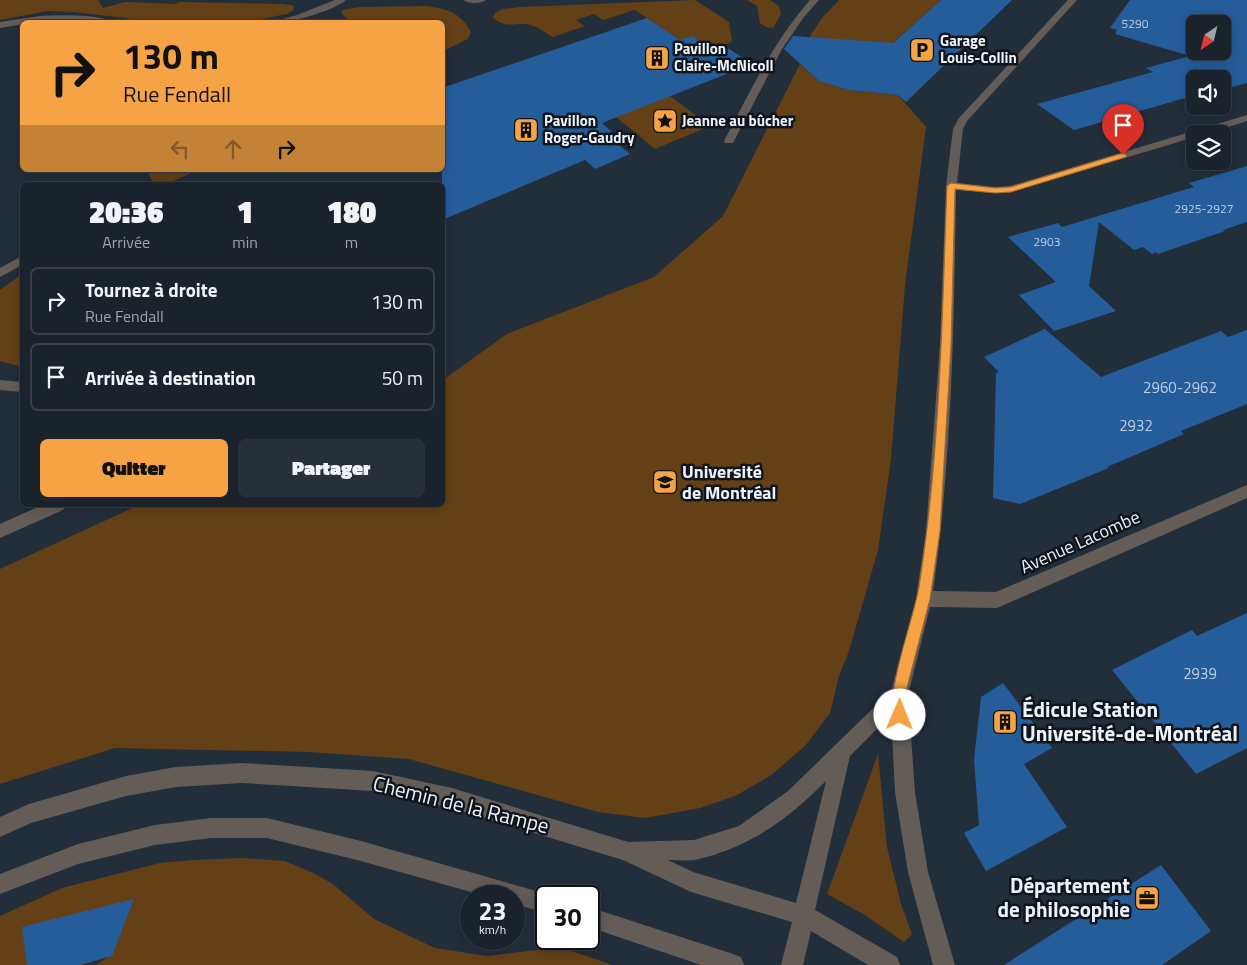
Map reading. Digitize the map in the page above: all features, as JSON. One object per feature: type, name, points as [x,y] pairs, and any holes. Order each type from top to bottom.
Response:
[{"type":"street","points":[[284,20],[342,0]]},
{"type":"street","points":[[467,0],[482,0]]},
{"type":"street","points":[[729,141],[782,43],[802,13],[815,0]]},
{"type":"street","points":[[944,965],[918,872],[905,792],[899,695],[924,599],[934,531],[946,355],[951,186],[958,129],[963,120],[1073,0]]},
{"type":"street","points":[[0,24],[22,19],[46,17],[69,17],[92,20]]},
{"type":"street","points":[[1224,125],[1247,118]]},
{"type":"street","points":[[951,186],[995,190],[1011,189],[1186,137]]},
{"type":"street","points":[[0,273],[20,261]]},
{"type":"street","points":[[0,384],[20,386]]},
{"type":"street","name":"Avenue Lacombe","points":[[924,599],[997,600],[1247,491]]},
{"type":"street","points":[[0,531],[54,507]]},
{"type":"street","name":"Chemin de la Rampe","points":[[626,851],[694,850],[744,834],[795,798],[899,695]]},
{"type":"street","points":[[792,965],[842,750]]},
{"type":"street","name":"Chemin de la Rampe","points":[[0,827],[29,814],[126,786],[176,777],[242,773],[373,781],[452,798],[626,851],[691,882],[803,915],[889,965]]},
{"type":"street","points":[[0,884],[78,854],[155,835],[211,828],[267,828],[361,851],[535,900]]},
{"type":"street","points":[[600,921],[733,965]]},
{"type":"shaded area","points":[[0,0],[98,0],[103,8],[125,2],[281,4],[294,7],[287,14],[256,20],[142,20],[48,11],[0,20]]},
{"type":"shaded area","points":[[695,0],[729,22],[732,42],[712,49],[680,40],[635,10],[603,20],[594,14],[576,20],[585,26],[553,37],[531,25],[503,24],[493,18],[495,13],[503,9],[520,7]]},
{"type":"shaded area","points":[[747,0],[770,0],[779,6],[781,14],[773,28],[766,27],[760,23],[757,6]]},
{"type":"shaded area","points":[[839,0],[941,0],[861,71],[820,56],[810,36],[822,18]]},
{"type":"shaded area","points":[[428,6],[448,11],[458,16],[471,32],[468,39],[445,50],[445,20],[349,20],[342,14],[342,10],[360,7]]},
{"type":"shaded area","points":[[800,64],[819,81],[849,90],[898,95],[926,127],[905,285],[891,459],[878,550],[849,651],[839,676],[830,713],[805,746],[770,776],[735,796],[700,808],[645,818],[598,812],[409,759],[309,752],[115,748],[0,784],[0,569],[135,507],[445,507],[445,379],[507,334],[654,277],[723,216]]},
{"type":"shaded area","points":[[670,96],[710,126],[655,149],[616,117]]},
{"type":"shaded area","points":[[148,172],[194,172],[171,182],[153,182]]},
{"type":"shaded area","points":[[20,275],[20,366],[0,361],[0,290]]},
{"type":"shaded area","points":[[878,754],[887,847],[901,904],[912,934],[904,942],[865,915],[827,894]]},
{"type":"shaded area","points":[[243,858],[285,861],[333,884],[374,919],[435,948],[487,956],[536,950],[570,950],[612,965],[96,965],[108,957],[81,965],[0,965],[0,916],[62,888],[160,863]]},
{"type":"building","name":"Garage Louis-Collin","points":[[941,0],[1012,0],[906,102],[898,95],[849,90],[819,81],[784,49],[793,36],[893,43]]},
{"type":"building","points":[[1130,0],[1247,0],[1247,83],[1231,87],[1231,70],[1198,70],[1195,68],[1195,70],[1186,70],[1186,98],[1074,130],[1037,104],[1153,72],[1146,68],[1186,57],[1186,60],[1231,60],[1231,15],[1186,15],[1186,55],[1115,34],[1117,30],[1110,28]]},
{"type":"building","points":[[647,18],[680,40],[692,36],[712,49],[723,45],[752,64],[602,123],[625,144],[620,146],[630,154],[595,169],[585,160],[445,219],[445,182],[442,182],[442,172],[445,172],[445,87]]},
{"type":"building","points":[[1247,166],[1247,222],[1223,230],[1225,231],[1158,254],[1156,252],[1152,254],[1143,247],[1134,250],[1099,222],[1089,286],[1116,311],[1054,331],[1019,295],[1056,282],[1008,237],[1058,223],[1062,227],[1194,187],[1189,183]]},
{"type":"building","points":[[1045,329],[1101,377],[1221,331],[1228,337],[1247,330],[1247,404],[1181,431],[1184,434],[1107,467],[1109,468],[1020,504],[993,498],[996,373],[999,372],[984,357]]},
{"type":"building","points":[[1247,613],[1247,748],[1196,774],[1112,670],[1192,630],[1197,636]]},
{"type":"building","points":[[1003,683],[1052,748],[1024,764],[1067,827],[986,871],[964,833],[979,825],[974,760],[981,697]]},
{"type":"building","name":"Département de philosophie","points":[[1161,865],[1211,931],[1162,965],[1004,965]]},
{"type":"building","points":[[134,899],[112,956],[79,965],[27,965],[22,927]]},
{"type":"place","name":"Garage Louis-Collin","points":[[922,50]]},
{"type":"place","name":"Pavillon Claire-McNicoll","points":[[657,58]]},
{"type":"place","name":"Jeanne au bûcher","points":[[665,121]]},
{"type":"place","name":"Pavillon Roger-Gaudry","points":[[526,130]]},
{"type":"place","name":"Université de Montréal","points":[[665,482]]},
{"type":"place","name":"Édicule Station Université-de-Montréal","points":[[1005,722]]},
{"type":"place","name":"Département de philosophie","points":[[1147,898]]},
{"type":"route","points":[[900,715],[899,695],[924,599],[934,531],[946,345],[951,186],[995,190],[1011,189],[1123,155]]}]
